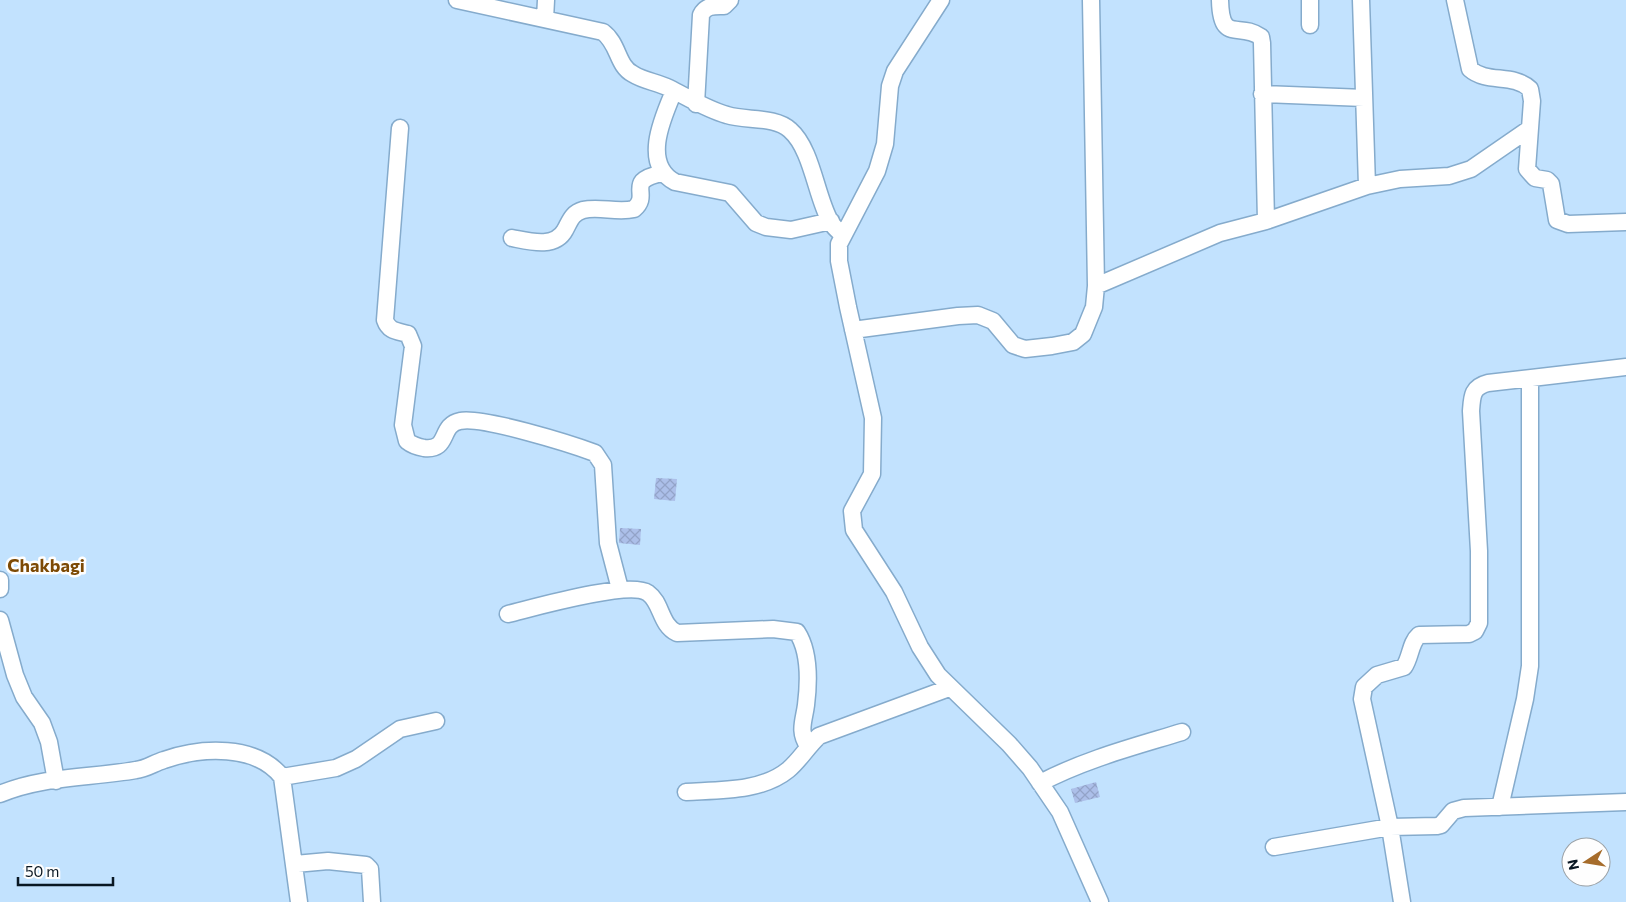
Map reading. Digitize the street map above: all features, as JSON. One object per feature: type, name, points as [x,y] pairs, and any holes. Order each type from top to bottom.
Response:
[{"type":"street","points":[[456,0],[603,32],[612,39],[625,68],[633,74],[674,91],[696,104],[730,116],[778,124],[790,129],[796,137],[814,174],[830,221],[842,235]]},
{"type":"street","points":[[545,19],[546,0]]},
{"type":"street","points":[[696,104],[701,15],[704,9],[710,6],[724,6],[730,0]]},
{"type":"street","points":[[941,0],[895,71],[890,86],[886,144],[873,180],[842,235],[840,244],[840,261],[853,330],[872,411],[872,474],[852,511],[854,530],[894,592],[920,647],[938,675],[949,688],[988,723],[1030,768],[1060,812],[1100,902]]},
{"type":"street","points":[[853,330],[978,315],[993,321],[1013,345],[1025,349],[1073,342],[1084,334],[1094,307],[1096,286],[1091,0]]},
{"type":"street","points":[[1220,0],[1224,24],[1229,29],[1255,33],[1260,37],[1266,221]]},
{"type":"street","points":[[1310,0],[1310,25]]},
{"type":"street","points":[[1362,0],[1367,186]]},
{"type":"street","points":[[1455,0],[1470,69],[1476,74],[1485,77],[1515,80],[1530,89],[1532,101],[1527,169],[1534,178],[1547,180],[1551,184],[1556,220],[1568,224],[1626,222]]},
{"type":"street","points":[[674,91],[658,133],[658,153],[663,173],[675,182],[730,193],[756,223],[766,227],[791,230],[830,221]]},
{"type":"street","points":[[1262,94],[1364,98]]},
{"type":"street","points":[[400,128],[385,320],[393,330],[408,334],[413,346],[403,425],[407,441],[421,447],[437,447],[441,444],[449,427],[462,420],[487,422],[595,453],[603,465],[608,544],[620,589]]},
{"type":"street","points":[[1096,286],[1220,233],[1266,221],[1367,186],[1400,179],[1449,176],[1472,170],[1529,129]]},
{"type":"street","points":[[512,238],[538,243],[549,241],[559,238],[570,219],[576,213],[584,210],[634,209],[639,202],[643,179],[646,176],[663,173]]},
{"type":"street","points":[[1402,902],[1390,827],[1362,699],[1364,687],[1377,675],[1404,667],[1414,640],[1419,635],[1469,634],[1475,631],[1479,623],[1479,551],[1471,411],[1472,394],[1479,385],[1488,382],[1530,379],[1626,367]]},
{"type":"street","points":[[1500,807],[1525,699],[1530,666],[1530,379]]},
{"type":"street","points":[[0,580],[0,589]]},
{"type":"street","points":[[508,614],[632,588],[648,593],[656,602],[670,630],[676,633],[773,629],[797,632],[805,644],[807,653],[807,695],[802,734],[808,746]]},
{"type":"street","points":[[0,620],[15,675],[24,697],[42,723],[49,742],[56,781]]},
{"type":"street","points":[[686,792],[727,790],[767,781],[786,772],[801,758],[808,746],[819,736],[949,688]]},
{"type":"street","points":[[282,777],[336,768],[356,759],[400,729],[436,721]]},
{"type":"street","points":[[1040,783],[1071,767],[1098,757],[1182,732]]},
{"type":"street","points":[[0,794],[56,781],[136,770],[164,760],[199,752],[234,752],[260,759],[273,766],[282,777],[299,902]]},
{"type":"street","points":[[1274,848],[1390,827],[1442,825],[1453,811],[1464,808],[1626,802]]},
{"type":"street","points":[[295,864],[328,861],[366,865],[370,869],[372,902]]},
{"type":"building","points":[[656,478],[677,479],[675,501],[654,499]]},
{"type":"building","points":[[620,528],[641,529],[640,545],[619,543]]},
{"type":"building","points":[[1096,782],[1100,797],[1075,803],[1071,789]]},
{"type":"district","name":"Chakbagi","points":[[46,566]]}]
